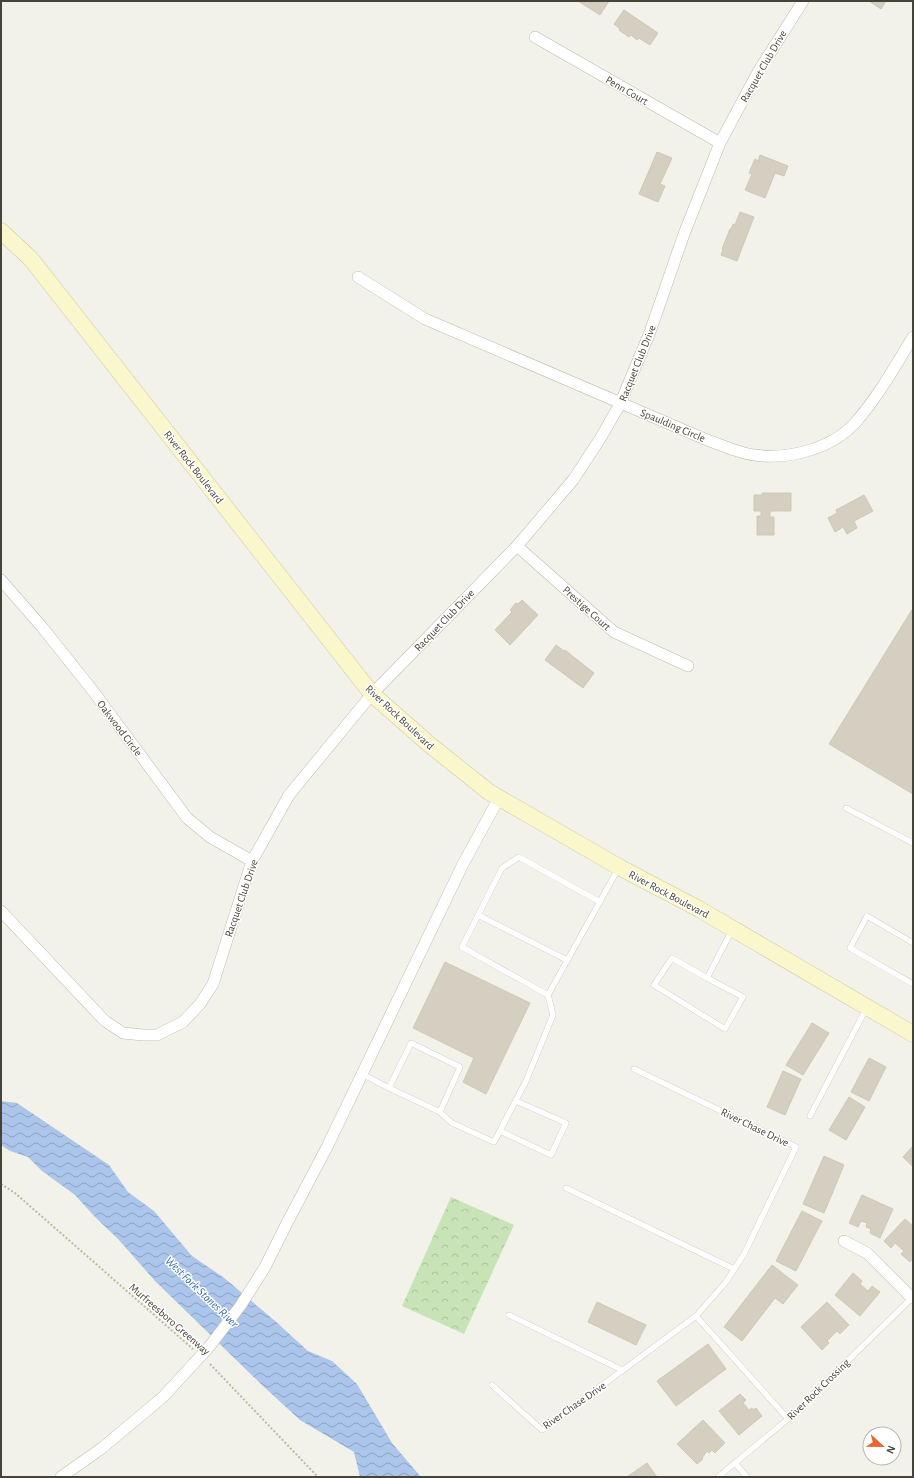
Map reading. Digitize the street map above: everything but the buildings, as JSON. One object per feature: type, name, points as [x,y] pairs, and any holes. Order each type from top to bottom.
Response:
[{"type":"street","name":"Racquet Club Drive","points":[[1,911],[105,1021],[122,1034],[157,1035],[183,1022],[200,1004],[212,984],[252,861],[289,795],[372,694],[516,546],[573,480],[600,439],[620,404],[650,332],[684,234],[720,143],[758,72],[803,1]]},
{"type":"street","name":"Penn Court","points":[[535,37],[720,143]]},
{"type":"street","name":"River Rock Boulevard","points":[[1,231],[31,259],[372,694],[430,745],[488,792],[619,867],[733,928],[913,1034]]},
{"type":"street","name":"Spaulding Circle","points":[[358,277],[425,319],[620,404],[707,440],[752,455],[792,455],[831,442],[854,424],[873,401],[913,336]]},
{"type":"street","name":"Prestige Court","points":[[516,546],[614,632],[688,666]]},
{"type":"street","name":"Oakwood Circle","points":[[1,580],[42,627],[93,691],[187,818],[210,836],[252,861]]},
{"type":"street","points":[[61,1477],[102,1448],[163,1397],[209,1347],[245,1299],[266,1267],[287,1223],[327,1147],[463,864],[499,798]]},
{"type":"street","points":[[844,1241],[868,1252],[912,1297]]},
{"type":"lane","points":[[846,808],[913,843]]},
{"type":"lane","points":[[548,995],[462,947],[502,868],[519,857],[600,902]]},
{"type":"lane","points":[[362,1074],[440,1112],[452,1123],[494,1142],[526,1081],[553,1015],[548,995],[619,867]]},
{"type":"lane","points":[[478,915],[567,960]]},
{"type":"lane","points":[[913,943],[866,916],[850,948],[913,984]]},
{"type":"lane","points":[[707,978],[733,928]]},
{"type":"lane","points":[[672,958],[707,978],[743,997],[725,1029],[654,985],[672,958]]},
{"type":"lane","points":[[810,1116],[868,1007]]},
{"type":"lane","points":[[389,1088],[411,1044],[460,1067],[440,1112]]},
{"type":"lane","name":"River Chase Drive","points":[[492,1385],[542,1430],[696,1316],[726,1282],[744,1254],[796,1147],[634,1068]]},
{"type":"lane","points":[[500,1131],[551,1155],[566,1123],[516,1100]]},
{"type":"lane","points":[[566,1188],[734,1269]]},
{"type":"lane","name":"River Rock Crossing","points":[[718,1477],[788,1419],[912,1297]]},
{"type":"lane","points":[[509,1315],[622,1370]]},
{"type":"lane","points":[[696,1316],[788,1419]]},
{"type":"lane","points":[[735,1463],[747,1477]]},
{"type":"path","name":"Murfreesboro Greenway","points":[[1,1184],[15,1193],[194,1350]]},
{"type":"path","name":"Murfreesboro Greenway","points":[[206,1360],[318,1477]]},
{"type":"green space","points":[[451,1197],[514,1225],[464,1334],[402,1306]]},
{"type":"water","name":"West Fork Stones River","points":[[1,1101],[17,1103],[109,1165],[128,1192],[154,1211],[192,1256],[223,1277],[308,1351],[332,1361],[357,1384],[392,1443],[421,1477],[360,1477],[354,1452],[300,1420],[155,1281],[118,1239],[75,1195],[42,1171],[28,1157],[10,1151],[1,1145]]}]
